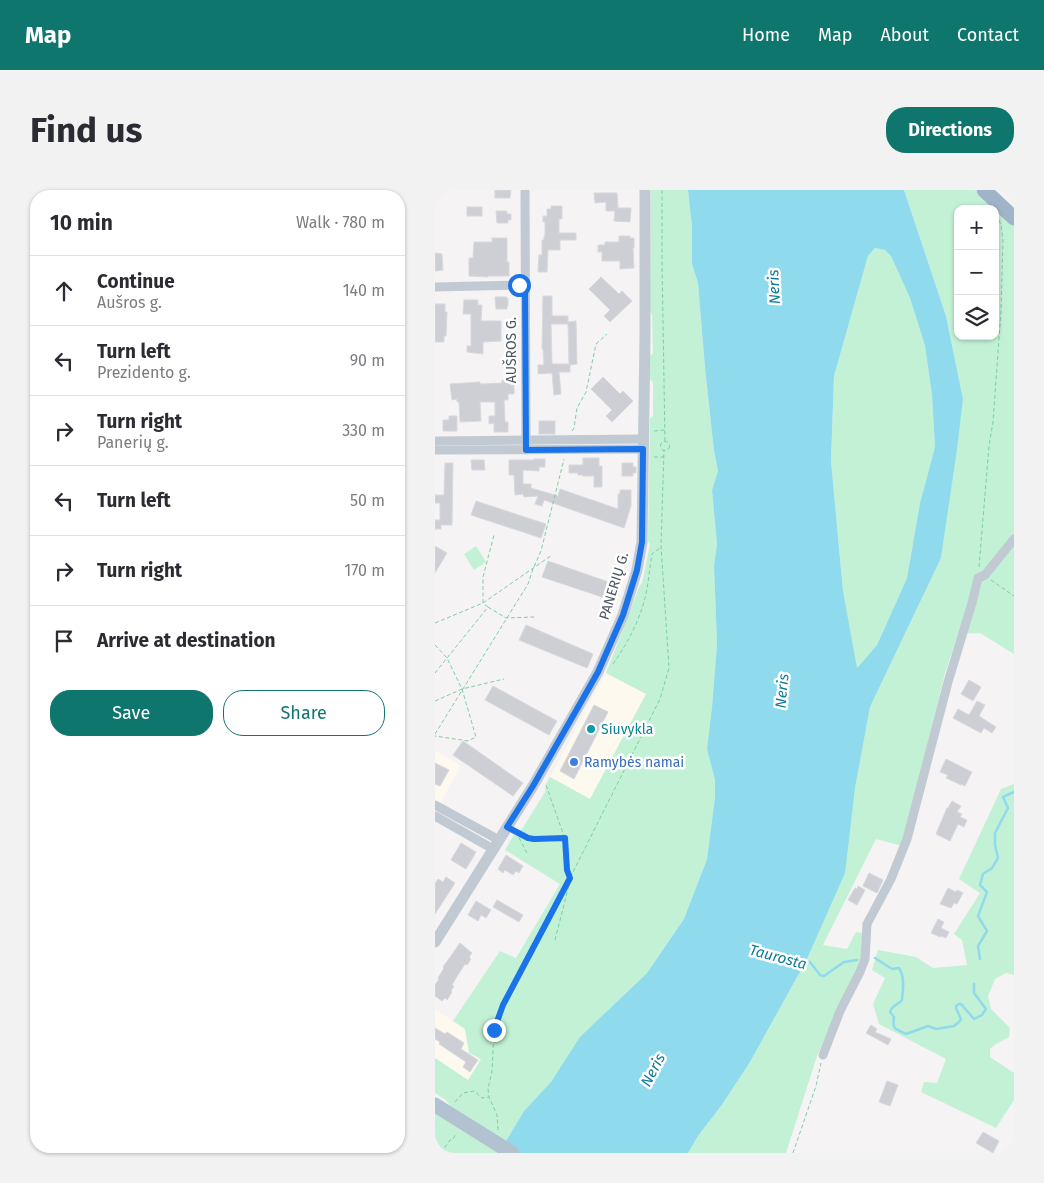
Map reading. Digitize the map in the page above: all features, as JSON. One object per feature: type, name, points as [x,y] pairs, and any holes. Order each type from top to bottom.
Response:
[{"type":"highway","points":[[984,190],[1014,218]]},
{"type":"main road","points":[[435,1105],[512,1153]]},
{"type":"street","name":"AUŠROS G.","points":[[525,190],[525,446]]},
{"type":"street","name":"PANERIŲ G.","points":[[435,942],[533,786],[598,672],[623,615],[637,570],[642,542],[645,190]]},
{"type":"street","points":[[435,287],[525,284]]},
{"type":"street","points":[[435,450],[525,446],[569,439],[643,444]]},
{"type":"street","points":[[435,441],[566,450],[643,444]]},
{"type":"street","points":[[823,1055],[840,1011],[865,959],[867,924],[891,879],[907,839],[948,682],[981,576],[1014,539]]},
{"type":"street","points":[[435,804],[496,844]]},
{"type":"street","points":[[435,816],[496,844]]},
{"type":"path","points":[[662,190],[665,441],[669,446],[664,450]]},
{"type":"path","points":[[999,222],[1003,240],[1000,320],[993,422],[989,446],[981,576],[1014,596]]},
{"type":"path","points":[[569,439],[574,428],[577,408],[586,392],[596,344],[607,334]]},
{"type":"path","points":[[497,1135],[497,1115],[489,1097],[488,1089],[492,1070],[494,1030],[503,1005],[661,699],[669,668],[661,546],[664,450],[660,446],[665,441]]},
{"type":"path","points":[[435,645],[447,658],[462,689],[476,737],[468,741],[435,735],[462,689],[527,584],[541,551],[566,450]]},
{"type":"path","points":[[483,603],[483,577],[494,535]]},
{"type":"path","points":[[435,623],[483,603],[552,555]]},
{"type":"path","points":[[483,603],[506,618],[534,617]]},
{"type":"path","points":[[435,673],[488,607]]},
{"type":"path","points":[[435,702],[462,689],[504,679]]},
{"type":"path","points":[[546,783],[565,838],[567,870],[571,881],[555,940]]},
{"type":"path","points":[[528,855],[515,830],[528,838],[534,839],[565,838]]},
{"type":"path","points":[[793,1153],[816,1086],[823,1055]]},
{"type":"path","points":[[456,1101],[463,1093],[474,1091],[482,1098],[489,1097]]},
{"type":"path","points":[[435,1143],[440,1152],[457,1133]]},
{"type":"shaded area","points":[[606,673],[646,694],[590,799],[550,777]]},
{"type":"shaded area","points":[[435,750],[461,766],[435,813]]},
{"type":"shaded area","points":[[435,1009],[465,1029],[469,1053],[481,1060],[468,1080],[435,1058]]},
{"type":"green space","points":[[651,190],[688,190],[692,227],[692,264],[698,283],[705,368],[718,471],[712,490],[717,544],[714,566],[717,644],[707,749],[715,780],[715,797],[707,859],[684,919],[647,973],[608,1010],[551,1082],[524,1111],[506,1142],[455,1112],[446,1100],[435,1093],[435,1058],[468,1080],[481,1059],[469,1053],[465,1029],[453,1021],[500,951],[516,958],[560,884],[505,850],[515,833],[522,829],[545,792],[546,784],[550,777],[590,799],[646,694],[606,673],[642,583],[650,544],[648,541],[650,418],[653,416],[653,382],[650,379],[650,356],[653,353],[652,315],[650,311]]},
{"type":"green space","points":[[904,190],[975,190],[991,205],[954,205],[954,340],[999,340],[999,212],[1014,226],[1014,654],[980,633],[958,634],[945,673],[902,846],[876,839],[823,945],[847,949],[856,932],[862,933],[861,963],[836,1012],[817,1056],[786,1153],[688,1153],[750,1062],[806,961],[855,788],[870,707],[941,558],[963,399],[946,316]]},
{"type":"green space","points":[[875,248],[885,250],[891,256],[910,298],[925,346],[932,395],[935,447],[920,503],[907,578],[877,645],[856,669],[843,591],[831,461],[834,376],[868,256]]},
{"type":"green space","points":[[476,546],[486,562],[474,570],[464,554]]},
{"type":"green space","points":[[1014,784],[1014,975],[1006,973],[995,979],[988,996],[991,1009],[1010,1028],[1009,1037],[990,1049],[990,1057],[1014,1073],[1014,1100],[996,1128],[921,1092],[924,1082],[937,1083],[946,1059],[879,1024],[873,1004],[885,978],[872,970],[878,950],[916,957],[933,968],[967,965],[962,940],[954,934],[980,893],[959,879],[1001,789]]},
{"type":"green space","points":[[435,1114],[499,1153],[435,1153]]},
{"type":"water","name":"Neris","points":[[688,190],[904,190],[946,316],[963,399],[941,558],[870,707],[855,788],[845,873],[806,961],[750,1062],[688,1153],[499,1153],[524,1111],[551,1082],[580,1037],[647,973],[684,919],[707,859],[715,797],[715,780],[707,749],[717,644],[714,566],[717,544],[712,490],[718,471],[705,368],[698,283],[692,264],[692,227]],"holes":[[[875,248],[885,250],[891,256],[910,298],[925,346],[932,395],[935,447],[920,503],[907,578],[877,645],[857,668],[843,591],[831,461],[834,376],[868,256]]]},
{"type":"building","points":[[495,190],[511,190],[510,198],[495,198]]},
{"type":"building","points":[[594,193],[617,193],[618,208],[631,208],[630,222],[614,221],[615,211],[606,211],[606,202],[595,203]]},
{"type":"building","points":[[551,206],[562,206],[562,219],[559,219],[559,233],[576,233],[576,240],[560,240],[560,250],[548,250],[547,272],[538,272],[539,255],[542,255],[542,240],[544,240],[545,236],[543,216],[547,216],[547,209],[551,209]]},
{"type":"building","points":[[467,207],[482,207],[482,216],[467,216]]},
{"type":"building","points":[[496,211],[507,211],[507,214],[511,214],[511,220],[508,220],[508,223],[497,223]]},
{"type":"building","points":[[619,236],[634,238],[634,268],[620,269],[620,261],[602,261],[602,252],[598,252],[598,245],[605,245],[605,242],[619,242]]},
{"type":"building","points":[[492,238],[507,238],[509,276],[469,276],[469,258],[473,258],[474,242],[492,242]]},
{"type":"building","points":[[435,253],[442,254],[443,270],[435,271]]},
{"type":"building","points":[[601,277],[619,294],[622,291],[632,301],[610,322],[604,316],[610,310],[589,289]]},
{"type":"building","points":[[543,296],[552,296],[552,316],[568,316],[568,322],[576,321],[577,364],[570,365],[570,372],[559,372],[561,394],[554,395],[552,373],[538,374],[538,365],[544,365],[542,349]],"holes":[[[551,324],[568,324],[569,364],[552,364]]]},
{"type":"building","points":[[495,297],[507,297],[507,309],[496,309]]},
{"type":"building","points":[[464,300],[478,300],[478,305],[482,305],[481,321],[501,321],[501,341],[483,342],[483,354],[467,352],[467,346],[471,346],[471,314],[463,314]]},
{"type":"building","points":[[435,304],[445,304],[445,312],[447,312],[444,342],[435,342]]},
{"type":"building","points":[[603,377],[620,394],[623,391],[633,401],[612,422],[606,416],[612,410],[591,389]]},
{"type":"building","points":[[502,380],[510,380],[510,385],[514,385],[514,394],[508,394],[508,400],[504,400],[505,422],[508,422],[508,432],[494,432],[494,423],[489,424],[489,416],[495,416],[495,402],[480,402],[481,421],[460,422],[459,402],[457,402],[457,399],[452,400],[450,384],[502,383]]},
{"type":"building","points":[[449,416],[457,416],[457,431],[443,431],[443,420],[449,420]]},
{"type":"building","points":[[539,421],[555,421],[555,434],[539,434]]},
{"type":"building","points":[[583,458],[599,458],[599,466],[602,466],[602,487],[594,487],[594,476],[569,473],[569,465],[583,465]]},
{"type":"building","points":[[545,459],[545,467],[539,467],[539,471],[523,470],[523,484],[531,484],[531,488],[558,496],[560,489],[618,509],[618,494],[620,494],[620,490],[631,490],[631,506],[624,528],[544,500],[542,506],[535,504],[538,496],[524,497],[523,494],[515,495],[514,475],[509,475],[509,460]]},
{"type":"building","points":[[471,460],[484,460],[485,470],[472,470]]},
{"type":"building","points":[[445,463],[453,463],[452,525],[441,525],[441,529],[435,529],[435,520],[440,520],[440,503],[435,503],[435,495],[444,495]]},
{"type":"building","points":[[622,463],[633,463],[633,467],[636,467],[636,473],[633,473],[633,476],[622,476]]},
{"type":"building","points":[[476,501],[546,524],[541,538],[471,515]]},
{"type":"building","points":[[435,546],[447,553],[435,573]]},
{"type":"building","points":[[548,561],[617,585],[611,600],[542,577]]},
{"type":"building","points":[[526,625],[593,654],[587,668],[519,640]]},
{"type":"building","points":[[969,680],[981,687],[973,701],[961,694]]},
{"type":"building","points":[[493,686],[557,721],[549,735],[485,700]]},
{"type":"building","points":[[977,701],[985,705],[979,716],[996,727],[992,733],[984,728],[981,733],[953,718],[958,709],[969,715]]},
{"type":"building","name":"Siuvykla","points":[[594,705],[608,712],[574,779],[560,771]]},
{"type":"building","points":[[463,741],[523,783],[513,796],[453,755]]},
{"type":"building","points":[[946,759],[972,772],[965,786],[946,778],[948,775],[940,772]]},
{"type":"building","points":[[435,763],[449,770],[440,786],[435,784]]},
{"type":"building","points":[[952,801],[961,806],[957,812],[962,814],[960,817],[967,820],[964,827],[958,824],[950,841],[936,834]]},
{"type":"building","points":[[461,843],[476,852],[466,869],[451,860]]},
{"type":"building","points":[[506,855],[523,866],[519,873],[516,871],[513,875],[505,870],[503,873],[498,869]]},
{"type":"building","points":[[869,873],[883,880],[877,893],[863,886]]},
{"type":"building","points":[[446,877],[455,883],[435,914],[435,884],[438,879],[443,882]]},
{"type":"building","points":[[858,886],[865,890],[857,905],[848,900]]},
{"type":"building","points":[[948,888],[963,893],[957,904],[954,903],[951,908],[940,904]]},
{"type":"building","points":[[497,900],[523,915],[519,922],[493,907]]},
{"type":"building","points":[[476,901],[491,910],[486,918],[481,915],[478,921],[468,915]]},
{"type":"building","points":[[938,919],[944,922],[941,928],[949,932],[946,938],[931,933]]},
{"type":"building","points":[[460,943],[472,953],[469,957],[471,959],[467,965],[465,964],[456,978],[452,985],[454,986],[452,992],[447,1000],[445,998],[442,1001],[435,996],[435,985],[443,967]]},
{"type":"building","points":[[871,1025],[877,1029],[875,1032],[891,1039],[888,1045],[866,1033]]},
{"type":"building","points":[[435,1028],[445,1034],[447,1032],[464,1043],[461,1049],[478,1060],[470,1072],[463,1067],[466,1062],[439,1044],[440,1042],[435,1039]]},
{"type":"building","points":[[887,1081],[898,1085],[890,1106],[879,1102]]},
{"type":"building","points":[[983,1132],[999,1141],[993,1153],[976,1143]]},
{"type":"waterway","name":"Taurosta","points":[[980,959],[978,946],[987,931],[978,916],[987,892],[980,885],[983,874],[992,868],[998,858],[995,833],[1008,808],[1003,797],[1014,792]]},
{"type":"waterway","name":"Taurosta","points":[[875,958],[892,969],[899,968],[901,972],[903,984],[902,1000],[890,1012],[894,1017],[893,1024],[895,1028],[906,1034],[928,1026],[936,1029],[954,1026],[961,1019],[956,1008],[959,1004],[974,1019],[982,1015],[986,1009],[974,993],[974,984]]},
{"type":"waterway","name":"Taurosta","points":[[804,961],[810,962],[820,975],[824,976],[844,962],[857,960]]},
{"type":"place","name":"Siuvykla","points":[[591,729]]},
{"type":"place","name":"Ramybės namai","points":[[574,762]]},
{"type":"route","points":[[494,1030],[503,1005],[570,878],[567,870],[565,838],[528,838],[507,827],[533,786],[598,672],[623,615],[637,570],[642,542],[643,449],[526,450],[525,284],[519,285]]}]
